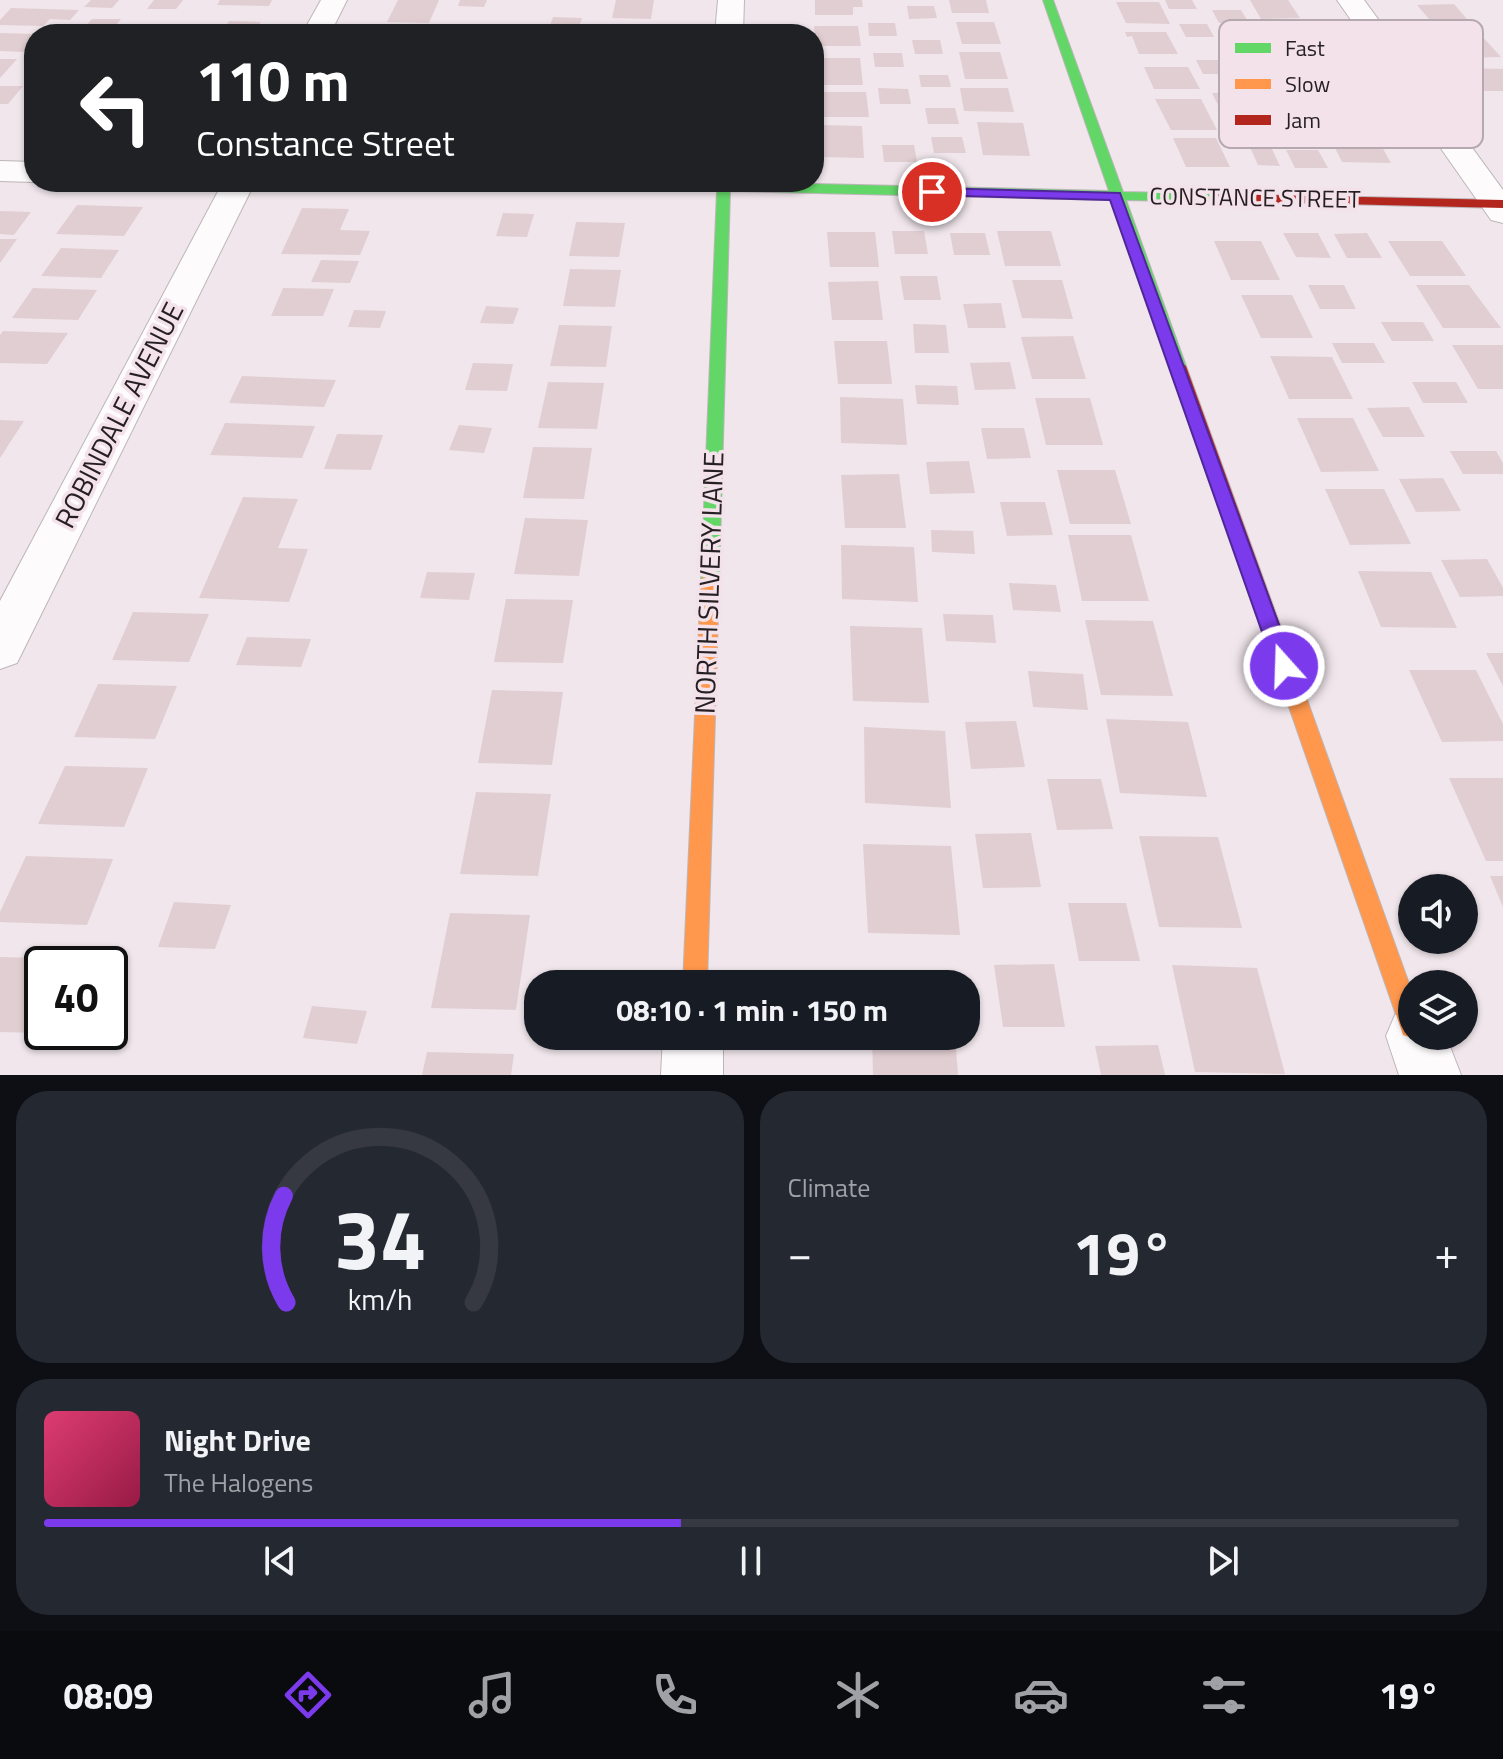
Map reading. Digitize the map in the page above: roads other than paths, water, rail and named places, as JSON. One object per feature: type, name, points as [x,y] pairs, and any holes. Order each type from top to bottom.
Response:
[{"type":"street","points":[[321,24],[334,0]]},
{"type":"street","points":[[730,24],[731,0]]},
{"type":"street","points":[[1048,0],[1398,987]]},
{"type":"street","points":[[1350,0],[1365,20]]},
{"type":"street","points":[[1458,148],[1501,207]]},
{"type":"street","points":[[0,171],[24,172]]},
{"type":"street","name":"CONSTANCE STREET","points":[[824,188],[1501,207]]},
{"type":"street","name":"ROBINDALE AVENUE","points":[[0,648],[234,192]]},
{"type":"street","name":"NORTH SILVERY LANE","points":[[696,970],[724,192]]},
{"type":"street","points":[[692,1075],[693,1050]]},
{"type":"street","points":[[1421,1050],[1430,1075]]}]
